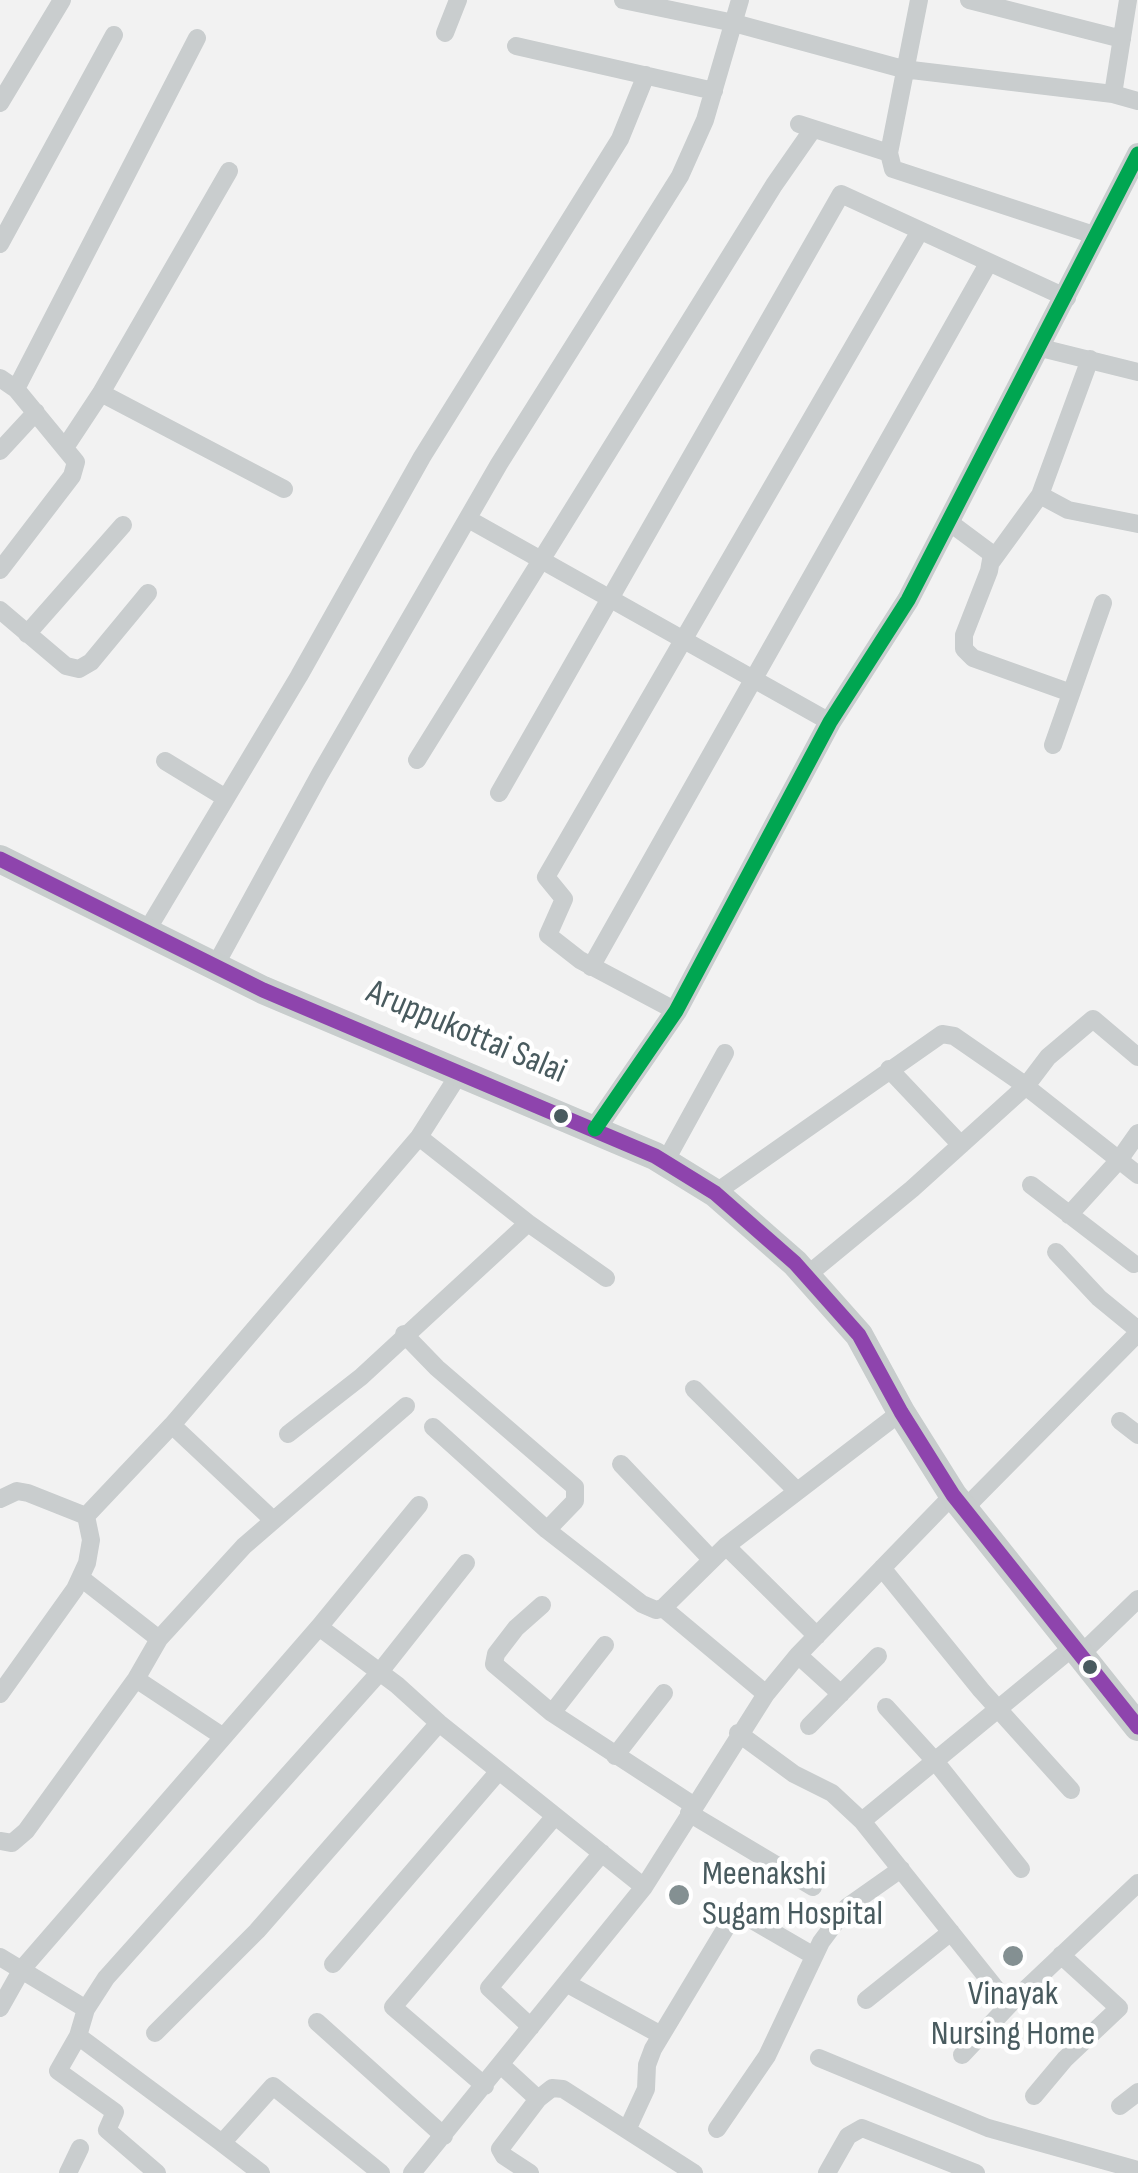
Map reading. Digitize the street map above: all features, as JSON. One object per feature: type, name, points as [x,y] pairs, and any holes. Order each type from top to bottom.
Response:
[{"type":"main road","name":"Aruppukottai Salai","points":[[0,859],[215,966],[595,1129],[665,1162],[715,1193],[794,1263],[859,1335],[901,1412],[959,1501],[1138,1727]]},
{"type":"street","points":[[0,102],[62,0]]},
{"type":"street","points":[[445,33],[458,0]]},
{"type":"street","points":[[622,0],[734,23],[903,69],[1113,94],[1138,102]]},
{"type":"street","points":[[215,966],[320,774],[530,414],[680,176],[714,91],[740,0]]},
{"type":"street","points":[[919,0],[889,153],[892,169],[1097,236]]},
{"type":"street","points":[[970,0],[1122,39]]},
{"type":"street","points":[[1113,94],[1128,0]]},
{"type":"street","points":[[0,244],[114,35]]},
{"type":"street","points":[[0,570],[72,476],[76,462],[8,384],[197,38]]},
{"type":"street","points":[[516,46],[714,91]]},
{"type":"street","points":[[146,932],[308,662],[422,457],[620,139],[646,75]]},
{"type":"street","points":[[416,760],[774,185],[806,127],[889,153]]},
{"type":"street","points":[[595,1129],[676,1011],[830,722],[908,600],[1138,154]]},
{"type":"street","points":[[66,446],[229,171]]},
{"type":"street","points":[[498,793],[841,194],[1066,298]]},
{"type":"street","points":[[676,1011],[591,966],[548,936],[564,900],[546,877],[920,231]]},
{"type":"street","points":[[591,966],[989,262]]},
{"type":"street","points":[[1040,348],[1138,372]]},
{"type":"street","points":[[1071,693],[988,664],[964,650],[964,634],[992,561],[1040,495],[1090,359]]},
{"type":"street","points":[[100,394],[284,489]]},
{"type":"street","points":[[0,451],[36,412]]},
{"type":"street","points":[[1040,495],[1068,510],[1138,524]]},
{"type":"street","points":[[470,520],[830,722]]},
{"type":"street","points":[[949,522],[988,549],[992,561]]},
{"type":"street","points":[[27,634],[123,525]]},
{"type":"street","points":[[0,610],[66,666],[79,669],[92,662],[148,593]]},
{"type":"street","points":[[1053,746],[1103,603]]},
{"type":"street","points":[[165,761],[224,797]]},
{"type":"street","points":[[804,1276],[961,1145],[1048,1057],[1094,1019],[1138,1056]]},
{"type":"street","points":[[715,1193],[932,1038],[948,1034],[1023,1083],[1138,1175]]},
{"type":"street","points":[[665,1162],[725,1052]]},
{"type":"street","points":[[889,1069],[961,1145]]},
{"type":"street","points":[[86,1516],[172,1425],[419,1137],[461,1071]]},
{"type":"street","points":[[1069,1216],[1138,1133]]},
{"type":"street","points":[[419,1137],[528,1223],[606,1278]]},
{"type":"street","points":[[1030,1185],[1134,1264]]},
{"type":"street","points":[[288,1434],[361,1377],[528,1223]]},
{"type":"street","points":[[412,2173],[644,1887],[738,1733],[798,1655],[882,1568],[959,1501],[1138,1331],[1099,1298],[1056,1252]]},
{"type":"street","points":[[404,1334],[437,1368],[575,1487],[575,1501],[555,1536]]},
{"type":"street","points":[[694,1389],[798,1491]]},
{"type":"street","points":[[0,1841],[12,1843],[26,1831],[136,1679],[159,1639],[244,1546],[406,1406]]},
{"type":"street","points":[[433,1427],[555,1536],[642,1604],[656,1610],[663,1608],[726,1546],[901,1412]]},
{"type":"street","points":[[1120,1421],[1138,1435]]},
{"type":"street","points":[[172,1425],[273,1520]]},
{"type":"street","points":[[621,1464],[712,1559]]},
{"type":"street","points":[[0,1500],[17,1490],[28,1492],[86,1516]]},
{"type":"street","points":[[0,2008],[22,1968],[42,1950],[420,1505]]},
{"type":"street","points":[[0,1694],[7,1668],[76,1590],[87,1563],[90,1540],[86,1516]]},
{"type":"street","points":[[726,1546],[817,1636]]},
{"type":"street","points":[[157,2173],[107,2130],[115,2112],[58,2071],[78,2036],[86,2010],[103,1982],[378,1674],[466,1563]]},
{"type":"street","points":[[882,1568],[1071,1790]]},
{"type":"street","points":[[80,1578],[159,1639]]},
{"type":"street","points":[[862,1821],[1138,1599]]},
{"type":"street","points":[[542,1605],[516,1628],[496,1654],[494,1664],[552,1713],[813,1887]]},
{"type":"street","points":[[663,1608],[766,1694]]},
{"type":"street","points":[[319,1627],[644,1887]]},
{"type":"street","points":[[552,1713],[605,1645]]},
{"type":"street","points":[[798,1655],[842,1694]]},
{"type":"street","points":[[809,1726],[878,1656]]},
{"type":"street","points":[[136,1679],[222,1736]]},
{"type":"street","points":[[615,1756],[664,1693]]},
{"type":"street","points":[[886,1707],[935,1761],[1021,1869]]},
{"type":"street","points":[[155,2034],[257,1931],[438,1723]]},
{"type":"street","points":[[738,1733],[794,1774],[832,1793],[862,1821],[1009,2005]]},
{"type":"street","points":[[333,1964],[499,1771]]},
{"type":"street","points":[[484,2086],[394,2007],[555,1816]]},
{"type":"street","points":[[531,2027],[489,1988],[602,1853]]},
{"type":"street","points":[[717,2129],[767,2056],[814,1956],[847,1907],[900,1869]]},
{"type":"street","points":[[962,2056],[1009,2005],[1138,1883]]},
{"type":"street","points":[[627,2130],[646,2089],[646,2065],[722,1929],[736,1917],[752,1920],[814,1956]]},
{"type":"street","points":[[866,2000],[950,1932]]},
{"type":"street","points":[[1034,2096],[1065,2059],[1119,2008],[1061,1955]]},
{"type":"street","points":[[0,1957],[86,2010]]},
{"type":"street","points":[[566,1984],[661,2035]]},
{"type":"street","points":[[318,2022],[444,2136]]},
{"type":"street","points":[[78,2036],[260,2173]]},
{"type":"street","points":[[819,2058],[988,2128],[1138,2170]]},
{"type":"street","points":[[501,2064],[538,2099]]},
{"type":"street","points":[[222,2143],[273,2086],[382,2173]]},
{"type":"street","points":[[530,2173],[500,2149],[538,2099],[558,2086],[694,2173]]},
{"type":"street","points":[[1120,2106],[1138,2092]]},
{"type":"street","points":[[828,2173],[848,2136],[862,2128],[923,2165],[976,2173]]},
{"type":"street","points":[[68,2173],[80,2148]]},
{"type":"transit line","points":[[595,1129],[676,1011],[830,722],[908,600],[1138,154]]},
{"type":"transit line","points":[[0,859],[263,990],[655,1156],[715,1193],[795,1263],[859,1335],[953,1495],[1138,1727]]},
{"type":"place","name":"Meenakshi Sugam Hospital","points":[[679,1895]]},
{"type":"place","name":"Vinayak Nursing Home","points":[[1013,1956]]}]
